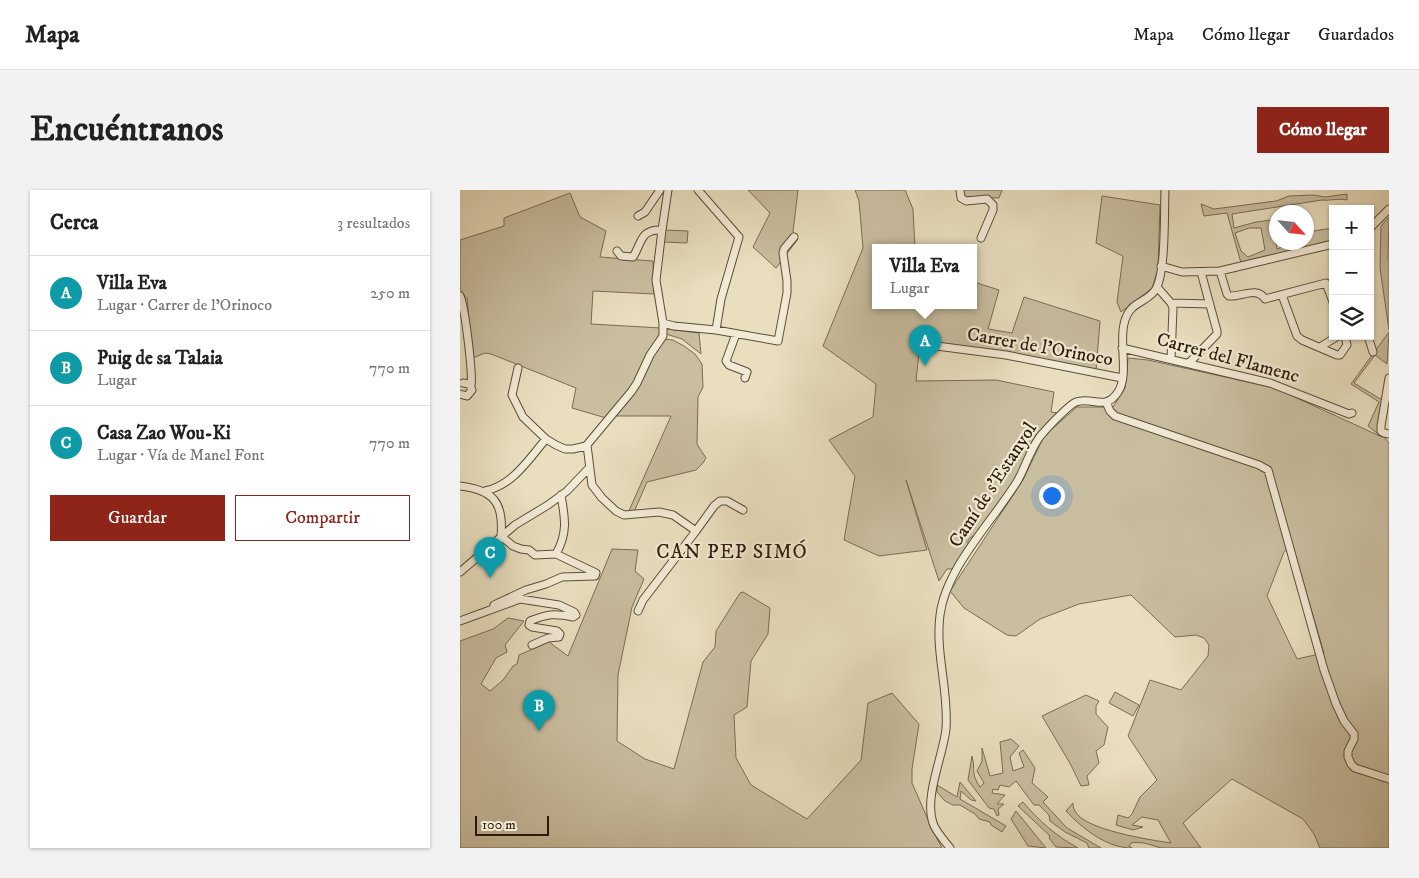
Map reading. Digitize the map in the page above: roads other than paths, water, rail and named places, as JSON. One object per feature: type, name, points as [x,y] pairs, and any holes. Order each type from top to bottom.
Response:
[{"type":"street","points":[[638,216],[645,212],[660,190]]},
{"type":"street","points":[[518,368],[512,399],[523,417],[556,446],[565,449],[580,448],[587,445],[637,383],[650,355],[663,336],[663,323],[656,280],[668,190]]},
{"type":"street","points":[[698,190],[739,238],[724,290],[716,330]]},
{"type":"street","points":[[960,190],[961,198],[966,201],[987,199],[993,205],[993,210],[981,238]]},
{"type":"street","points":[[1165,190],[1161,266],[1156,287],[1152,293],[1128,312],[1123,326],[1122,378],[1119,391],[1106,402],[1110,411],[1115,416],[1259,465],[1268,470],[1324,670],[1336,704],[1344,721],[1354,734],[1354,739],[1348,751],[1348,757],[1355,768],[1389,779]]},
{"type":"street","points":[[1374,224],[1389,210]]},
{"type":"street","points":[[617,251],[621,256],[633,257],[648,232],[662,230]]},
{"type":"street","points":[[663,323],[778,341],[787,293],[783,253],[794,237]]},
{"type":"street","points":[[1161,266],[1182,272],[1220,271],[1329,245]]},
{"type":"street","points":[[1220,271],[1229,296],[1257,292],[1262,294],[1265,299],[1326,283],[1329,287]]},
{"type":"street","points":[[1189,363],[1217,334],[1202,272]]},
{"type":"street","points":[[1156,287],[1171,302],[1173,308],[1171,359]]},
{"type":"street","points":[[1282,295],[1298,336],[1302,340],[1337,355],[1340,355],[1347,345],[1346,340]]},
{"type":"street","points":[[460,296],[472,371],[470,394],[467,396],[460,394]]},
{"type":"street","points":[[1171,302],[1210,304]]},
{"type":"street","points":[[736,334],[726,361],[729,365],[747,372],[745,378]]},
{"type":"street","points":[[1320,348],[1332,340]]},
{"type":"street","points":[[1369,340],[1373,352]]},
{"type":"street","name":"Carrer de l'Orinoco","points":[[921,344],[1006,355],[1122,378]]},
{"type":"street","name":"Carrer del Flamenc","points":[[1122,348],[1270,383],[1348,414],[1352,413]]},
{"type":"street","points":[[469,359],[468,371],[462,384],[471,386]]},
{"type":"street","points":[[1389,378],[1381,426],[1381,431],[1384,434],[1389,434]]},
{"type":"street","name":"Camí de s'Estanyol","points":[[950,848],[938,831],[932,815],[933,786],[946,729],[939,623],[949,586],[955,572],[1017,481],[1043,433],[1075,402],[1106,402]]},
{"type":"street","points":[[460,486],[485,491],[495,489],[511,480],[546,439]]},
{"type":"street","points":[[587,445],[592,485],[616,511],[624,515],[659,512],[673,515],[696,531]]},
{"type":"street","points":[[460,572],[515,525],[561,495],[589,468]]},
{"type":"street","points":[[485,491],[497,502],[502,514],[501,536]]},
{"type":"street","points":[[556,554],[565,531],[561,495]]},
{"type":"street","points":[[638,611],[643,600],[714,506],[720,501],[727,501],[744,510]]},
{"type":"street","points":[[493,608],[494,604],[562,577],[596,575],[591,570],[556,554],[535,555],[529,550],[514,546],[501,536]]},
{"type":"street","points":[[460,621],[520,599],[559,605],[574,612],[576,615],[572,618],[558,614],[549,614],[530,621],[529,625],[532,627],[557,631],[560,634],[559,637],[548,638],[532,645]]},
{"type":"place","name":"Villa Eva","points":[[925,366]]},
{"type":"place","name":"Casa Zao Wou-Ki","points":[[490,578]]},
{"type":"place","name":"Puig de sa Talaia","points":[[539,731]]},
{"type":"district","name":"CAN PEP SIMÓ","points":[[732,552]]}]
